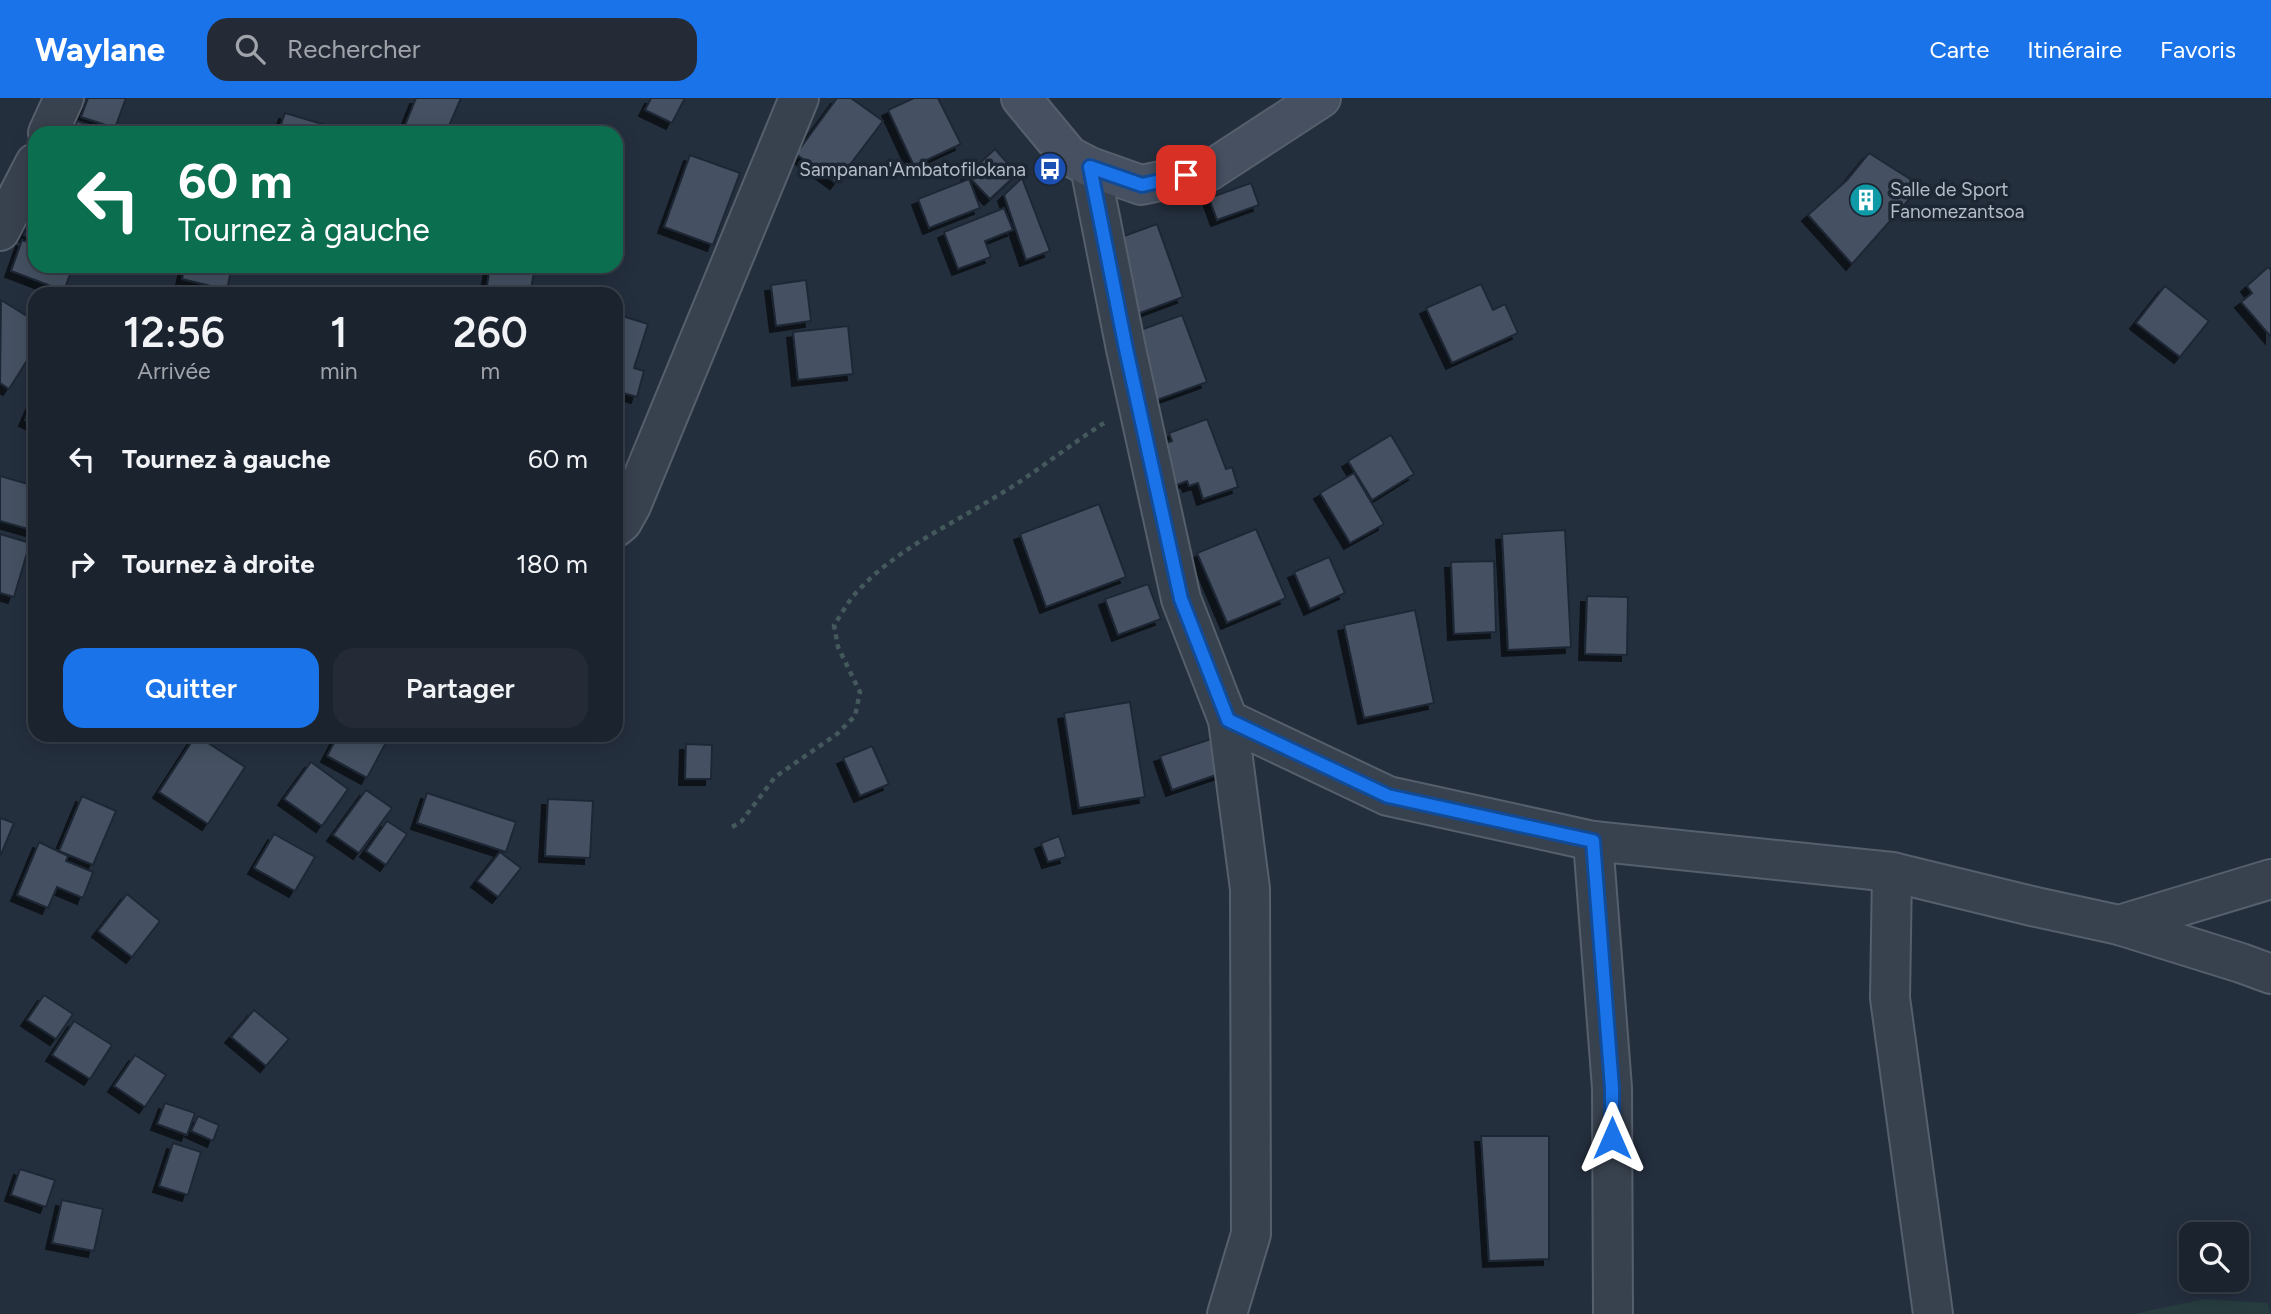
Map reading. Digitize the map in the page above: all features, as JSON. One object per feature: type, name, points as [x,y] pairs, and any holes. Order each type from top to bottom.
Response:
[{"type":"street","points":[[51,126],[64,98]]},
{"type":"street","points":[[623,520],[799,98]]},
{"type":"street","points":[[1021,98],[1069,156],[1090,167],[1142,185],[1209,171],[1321,98]]},
{"type":"street","points":[[1090,167],[1181,599],[1228,720],[1250,889],[1251,1234],[1227,1314]]},
{"type":"street","points":[[0,231],[28,177]]},
{"type":"street","points":[[1228,720],[1388,796],[1593,841],[1892,872],[2119,925],[2271,974]]},
{"type":"street","points":[[1593,841],[1612,1088],[1613,1314]]},
{"type":"street","points":[[1892,872],[1890,998],[1933,1314]]},
{"type":"street","points":[[2119,925],[2271,880]]},
{"type":"path","points":[[732,827],[741,822],[775,776],[837,734],[855,716],[860,692],[838,647],[834,625],[853,596],[877,571],[929,535],[999,495],[1069,445],[1138,402]]},
{"type":"green space","points":[[2205,1299],[2267,1303],[2271,1314],[2133,1314]]},
{"type":"building","points":[[88,98],[126,98],[116,126],[81,117]]},
{"type":"building","points":[[416,98],[461,98],[449,126],[405,126]]},
{"type":"building","points":[[651,98],[685,98],[672,123],[645,110]]},
{"type":"building","points":[[837,98],[851,98],[883,121],[836,183],[796,154]]},
{"type":"building","points":[[914,98],[938,98],[961,144],[914,166],[888,110]]},
{"type":"building","points":[[285,113],[329,126],[280,126]]},
{"type":"building","points":[[77,121],[92,126],[75,126]]},
{"type":"building","points":[[995,149],[1017,174],[990,199],[967,175]]},
{"type":"building","name":"Salle de Sport Fanomezantsoa","points":[[1869,153],[1921,186],[1852,264],[1808,215],[1847,180]]},
{"type":"building","points":[[690,155],[740,173],[713,245],[664,227]]},
{"type":"building","points":[[1022,178],[1050,251],[1026,260],[1004,195]]},
{"type":"building","points":[[969,179],[980,208],[929,228],[918,199]]},
{"type":"building","points":[[1251,183],[1259,205],[1217,220],[1209,198]]},
{"type":"building","points":[[1004,208],[1013,230],[985,241],[991,257],[958,269],[944,232]]},
{"type":"building","points":[[1157,224],[1183,297],[1132,316],[1105,243]]},
{"type":"building","points":[[22,240],[28,242],[28,273],[70,273],[65,287],[53,287],[11,271]]},
{"type":"building","points":[[2268,267],[2271,270],[2271,337],[2241,302],[2252,293],[2247,286]]},
{"type":"building","points":[[183,273],[231,273],[228,287],[215,287],[182,279]]},
{"type":"building","points":[[489,273],[534,273],[531,287],[487,287]]},
{"type":"building","points":[[806,280],[811,321],[776,326],[771,285]]},
{"type":"building","points":[[1481,284],[1493,310],[1505,304],[1518,333],[1452,363],[1426,308]]},
{"type":"building","points":[[2165,286],[2209,321],[2180,357],[2136,323]]},
{"type":"building","points":[[1,300],[28,317],[28,359],[9,389],[0,383]]},
{"type":"building","points":[[1182,315],[1207,382],[1157,400],[1132,333]]},
{"type":"building","points":[[623,316],[648,324],[634,368],[644,371],[637,397],[623,393]]},
{"type":"building","points":[[848,326],[853,374],[798,380],[793,332]]},
{"type":"building","points":[[1207,419],[1226,469],[1232,467],[1238,487],[1203,499],[1198,483],[1189,486],[1187,481],[1164,490],[1149,450],[1172,441],[1169,433]]},
{"type":"building","points":[[1391,435],[1414,474],[1372,500],[1348,461]]},
{"type":"building","points":[[1354,473],[1384,524],[1350,543],[1320,493]]},
{"type":"building","points":[[0,476],[28,484],[28,529],[0,521]]},
{"type":"building","points":[[1099,504],[1126,577],[1046,607],[1020,534]]},
{"type":"building","points":[[1256,529],[1286,598],[1227,623],[1197,553]]},
{"type":"building","points":[[1565,530],[1571,647],[1508,650],[1502,534]]},
{"type":"building","points":[[0,534],[28,542],[28,550],[14,597],[0,593]]},
{"type":"building","points":[[1329,557],[1345,593],[1310,609],[1294,572]]},
{"type":"building","points":[[1494,561],[1496,632],[1454,634],[1451,562]]},
{"type":"building","points":[[1148,584],[1161,619],[1118,635],[1105,599]]},
{"type":"building","points":[[1587,596],[1628,597],[1627,655],[1585,654]]},
{"type":"building","points":[[1415,610],[1434,703],[1364,718],[1344,625]]},
{"type":"building","points":[[1130,702],[1145,797],[1079,808],[1064,713]]},
{"type":"building","points":[[1211,739],[1222,773],[1172,790],[1160,756]]},
{"type":"building","points":[[191,742],[207,742],[245,767],[208,824],[159,792]]},
{"type":"building","points":[[334,742],[386,742],[367,778],[327,756]]},
{"type":"building","points":[[686,744],[712,745],[711,779],[685,779]]},
{"type":"building","points":[[872,746],[889,784],[860,796],[843,758]]},
{"type":"building","points":[[311,762],[348,789],[322,826],[284,799]]},
{"type":"building","points":[[366,790],[392,808],[359,853],[333,835]]},
{"type":"building","points":[[427,793],[516,822],[506,852],[417,823]]},
{"type":"building","points":[[82,796],[116,811],[93,865],[59,851]]},
{"type":"building","points":[[548,799],[593,801],[590,858],[545,856]]},
{"type":"building","points":[[0,818],[14,823],[0,857]]},
{"type":"building","points":[[387,821],[407,834],[386,865],[366,851]]},
{"type":"building","points":[[274,834],[315,857],[295,891],[254,868]]},
{"type":"building","points":[[1059,836],[1066,857],[1048,862],[1041,843]]},
{"type":"building","points":[[39,842],[68,856],[66,861],[93,872],[83,898],[57,887],[48,908],[17,895]]},
{"type":"building","points":[[500,852],[521,868],[498,897],[477,881]]},
{"type":"building","points":[[127,894],[160,921],[132,957],[98,931]]},
{"type":"building","points":[[44,995],[73,1014],[56,1039],[27,1020]]},
{"type":"building","points":[[254,1010],[289,1039],[266,1066],[231,1037]]},
{"type":"building","points":[[74,1021],[112,1045],[90,1079],[52,1055]]},
{"type":"building","points":[[135,1055],[166,1075],[145,1107],[114,1086]]},
{"type":"building","points":[[165,1103],[195,1113],[187,1135],[157,1124]]},
{"type":"building","points":[[198,1116],[219,1125],[213,1141],[191,1131]]},
{"type":"building","points":[[1481,1136],[1549,1136],[1549,1259],[1489,1261]]},
{"type":"building","points":[[173,1143],[201,1152],[188,1195],[159,1186]]},
{"type":"building","points":[[20,1169],[55,1180],[46,1207],[11,1195]]},
{"type":"building","points":[[62,1200],[103,1209],[94,1251],[52,1243]]},
{"type":"place","name":"Sampanan'Ambatofilokana","points":[[1050,169]]},
{"type":"place","name":"Salle de Sport Fanomezantsoa","points":[[1866,200]]},
{"type":"route","points":[[1186,175],[1142,185],[1090,167],[1126,349],[1181,599],[1228,720],[1388,796],[1593,841],[1612,1088],[1612,1138]]}]
